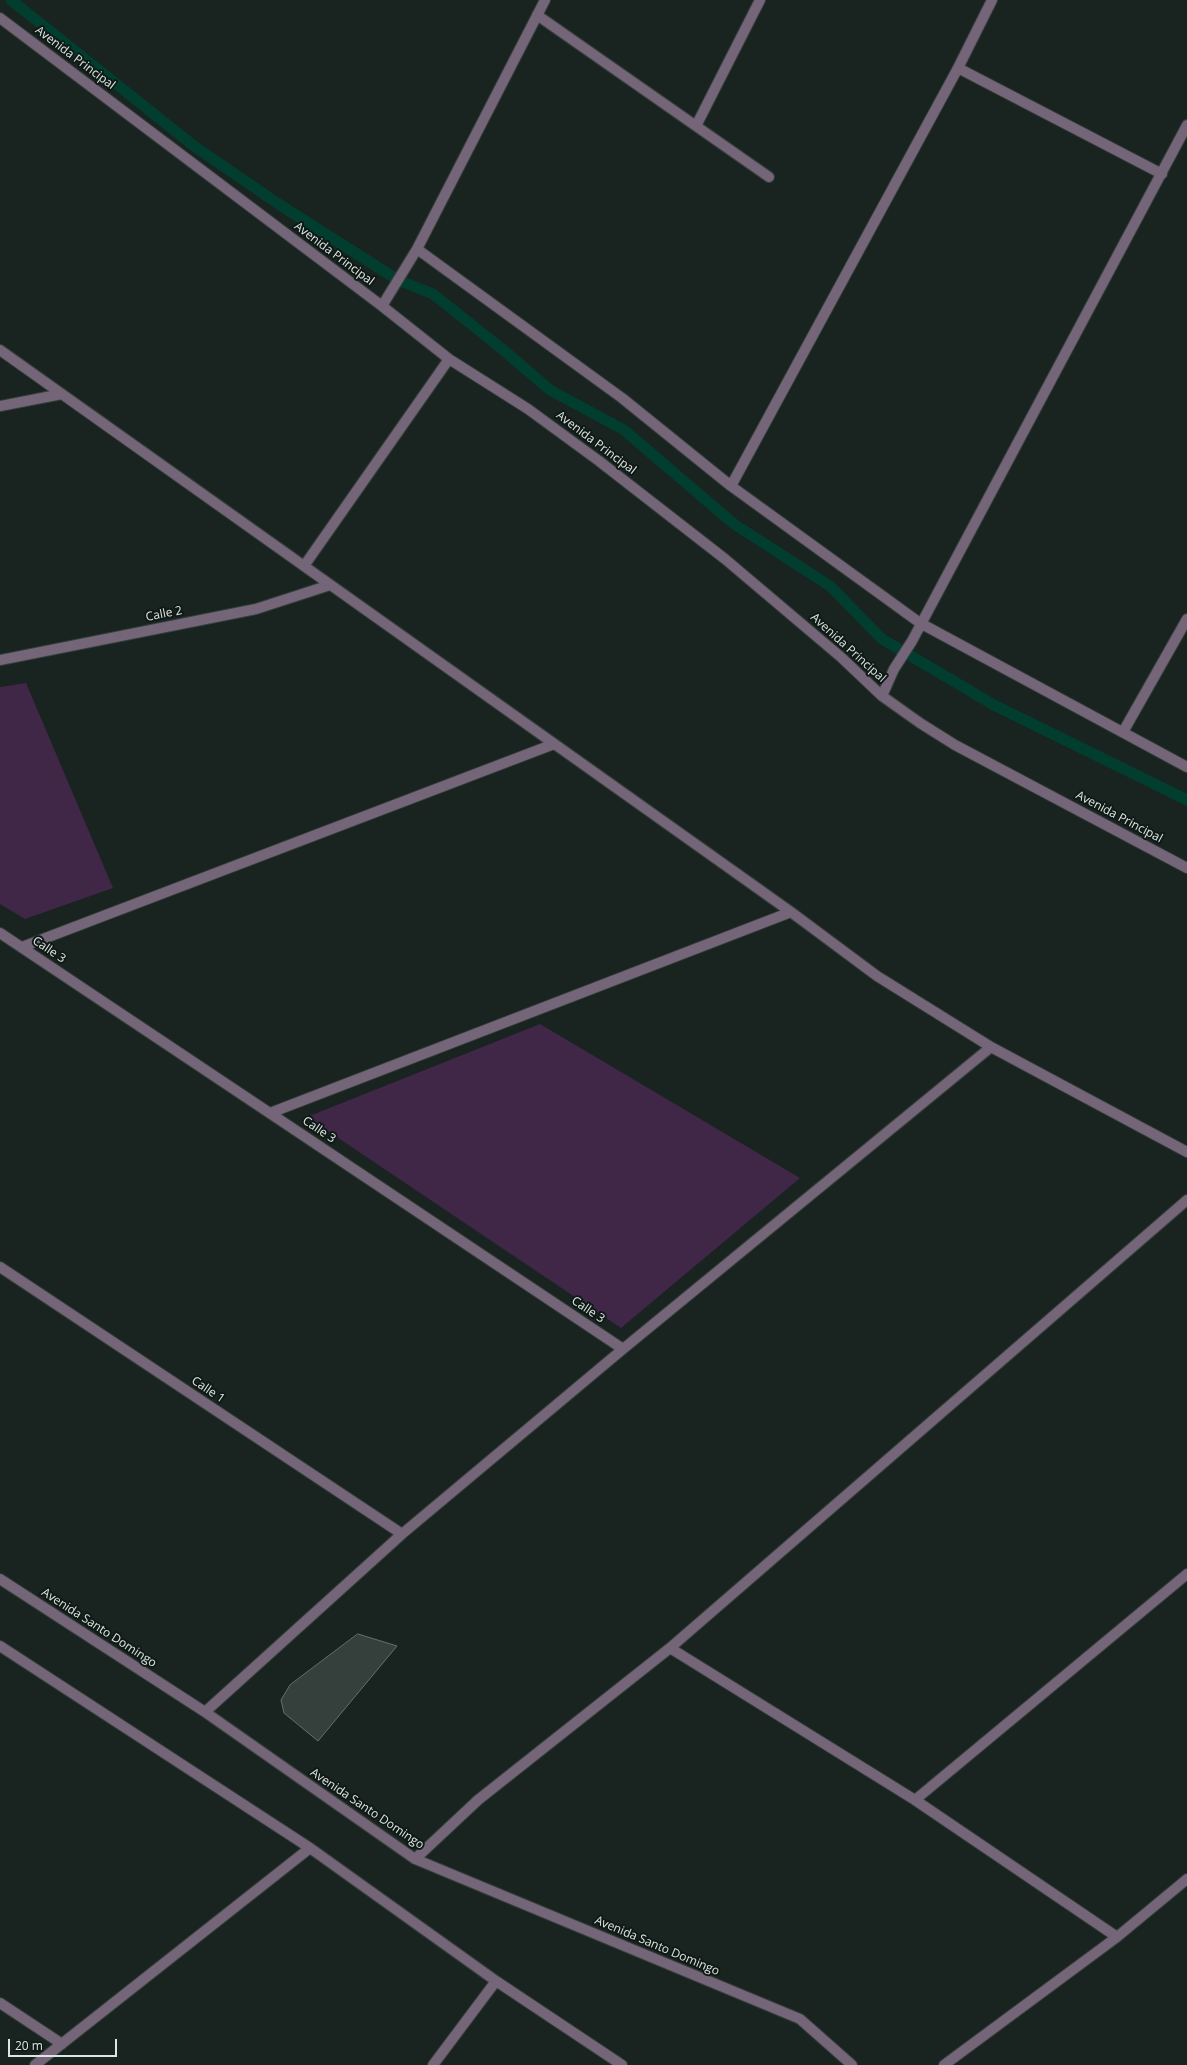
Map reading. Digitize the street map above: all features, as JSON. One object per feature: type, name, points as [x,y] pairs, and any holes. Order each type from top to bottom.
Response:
[{"type":"street","points":[[382,306],[417,250],[545,0]]},
{"type":"street","points":[[696,126],[760,0]]},
{"type":"street","points":[[731,486],[958,68],[992,0]]},
{"type":"street","points":[[538,15],[769,177]]},
{"type":"street","name":"Avenida Principal","points":[[0,18],[382,306],[449,359],[528,409],[600,461],[725,559],[842,658],[882,696],[920,723],[955,745],[1187,868]]},
{"type":"street","points":[[958,68],[1162,174]]},
{"type":"street","points":[[882,696],[894,669],[912,641],[920,623],[1187,125]]},
{"type":"street","points":[[417,250],[622,398],[731,486],[920,623],[1187,767]]},
{"type":"street","points":[[0,350],[791,912],[877,976],[991,1047],[1187,1152]]},
{"type":"street","points":[[304,566],[449,359]]},
{"type":"street","points":[[0,406],[62,394]]},
{"type":"street","name":"Calle 2","points":[[0,660],[256,609],[330,585]]},
{"type":"street","points":[[1123,732],[1187,619]]},
{"type":"street","points":[[22,947],[554,744]]},
{"type":"street","points":[[270,1113],[791,912]]},
{"type":"street","name":"Calle 3","points":[[0,933],[623,1350]]},
{"type":"street","points":[[205,1712],[402,1534],[991,1047]]},
{"type":"street","points":[[415,1859],[478,1800],[670,1648],[1187,1200]]},
{"type":"street","name":"Calle 1","points":[[0,1267],[402,1534]]},
{"type":"street","points":[[915,1800],[1187,1574]]},
{"type":"street","name":"Avenida Santo Domingo","points":[[0,1579],[205,1712],[415,1859],[800,2019],[852,2065]]},
{"type":"street","points":[[0,1646],[310,1848],[496,1981],[621,2065]]},
{"type":"street","points":[[670,1648],[915,1800],[1117,1938]]},
{"type":"street","points":[[35,2065],[310,1848]]},
{"type":"street","points":[[944,2065],[1117,1938],[1187,1879]]},
{"type":"street","points":[[433,2065],[496,1981]]},
{"type":"street","points":[[0,2003],[62,2044]]},
{"type":"shaded area","points":[[26,683],[113,888],[25,919],[0,904],[0,687]]},
{"type":"shaded area","points":[[540,1024],[800,1178],[621,1328],[307,1117]]},
{"type":"building","points":[[358,1634],[397,1646],[318,1741],[284,1713],[281,1700],[290,1685]]},
{"type":"waterway","points":[[11,0],[194,146],[277,203],[398,280],[433,294],[501,348],[550,390],[624,430],[734,524],[830,586],[882,639],[994,705],[1187,800]]}]
